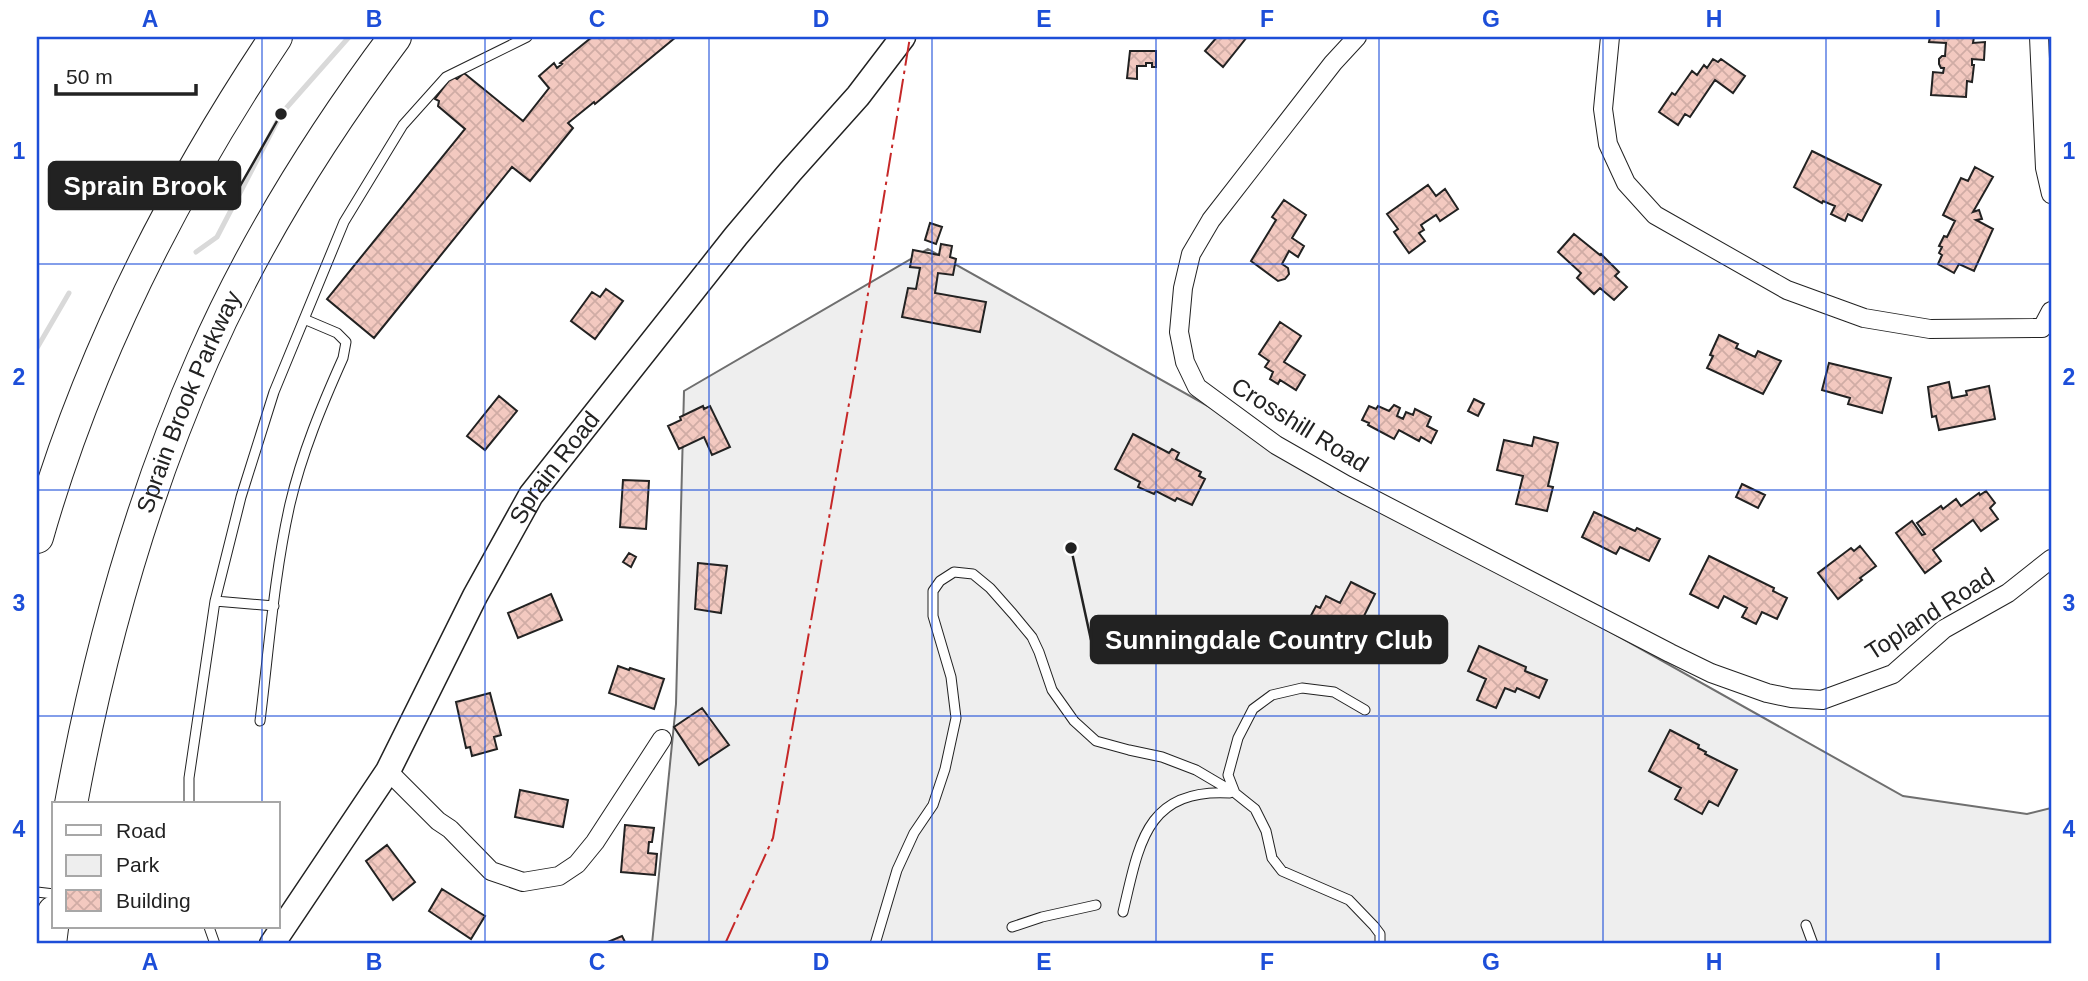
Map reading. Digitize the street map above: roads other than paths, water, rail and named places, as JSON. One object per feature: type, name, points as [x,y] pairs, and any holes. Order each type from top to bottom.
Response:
[{"type":"highway","points":[[37,537],[63,453],[87,389],[143,265],[207,145],[276,37]]},
{"type":"highway","name":"Sprain Brook Parkway","points":[[71,802],[112,612],[153,483],[177,419],[209,345],[265,236],[336,120],[395,37]]},
{"type":"street","name":"Sprain Road","points":[[272,944],[388,771],[475,596],[531,495],[736,236],[858,96],[903,37]]},
{"type":"street","name":"Crosshill Road","points":[[1357,37],[1333,63],[1211,220],[1191,254],[1183,288],[1179,332],[1185,362],[1197,387],[1276,445],[1346,485],[1670,653]]},
{"type":"street","points":[[1610,37],[1602,109],[1608,144],[1626,183],[1655,215],[1787,290],[1864,318],[1930,329],[2046,333],[2051,311]]},
{"type":"street","points":[[2039,37],[2045,167],[2051,194]]},
{"type":"street","name":"Topland Road","points":[[1670,653],[1711,673],[1767,693],[1822,700],[1894,674],[1944,629],[2008,593],[2051,559]]},
{"type":"street","points":[[388,771],[491,871],[523,882],[559,876],[577,864],[595,842],[662,739]]},
{"type":"lane","points":[[189,802],[189,778],[204,664],[215,601],[241,497],[274,392],[344,222],[403,125],[446,77],[527,37]]},
{"type":"lane","points":[[260,721],[290,504],[306,446],[343,358],[345,342],[337,333],[304,319]]},
{"type":"lane","points":[[875,944],[897,870],[914,833],[933,805],[954,731],[956,718],[951,677],[933,616],[933,591],[940,581],[954,572],[973,574],[990,588],[1013,614],[1039,652],[1052,690],[1074,721],[1096,741],[1162,757],[1196,770],[1235,793],[1255,809],[1266,831],[1272,858],[1282,871],[1349,900],[1380,934],[1380,944]]},
{"type":"lane","points":[[215,601],[274,606]]},
{"type":"lane","points":[[1235,793],[1228,775],[1238,738],[1254,709],[1272,695],[1302,688],[1334,692],[1365,710]]},
{"type":"lane","points":[[1123,912],[1138,848],[1155,816],[1179,799],[1209,792],[1235,793]]},
{"type":"lane","points":[[1012,927],[1096,905]]},
{"type":"lane","points":[[1806,925],[1813,944]]},
{"type":"waterway","points":[[196,252],[217,237],[281,114],[349,37]]},
{"type":"waterway","points":[[37,348],[69,293]]},
{"type":"place","name":"Sprain Brook","points":[[281,114]]},
{"type":"place","name":"Sunningdale Country Club","points":[[1071,548]]}]
